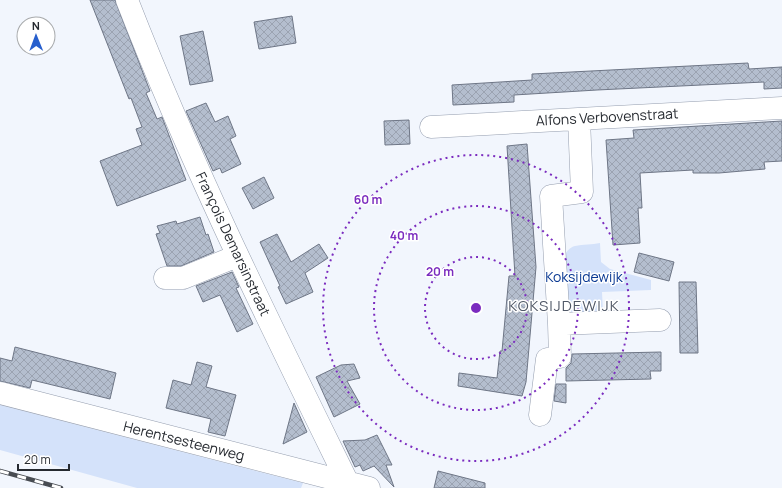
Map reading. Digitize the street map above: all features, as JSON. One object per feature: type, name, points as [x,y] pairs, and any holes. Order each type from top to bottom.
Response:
[{"type":"street","name":"François Demarsinstraat","points":[[127,0],[156,74],[237,256],[348,483]]},
{"type":"street","name":"Alfons Verbovenstraat","points":[[431,127],[782,108]]},
{"type":"street","points":[[540,415],[548,359],[560,357],[551,196],[582,192],[579,119]]},
{"type":"street","points":[[165,278],[183,278],[237,256]]},
{"type":"street","points":[[559,324],[660,320]]},
{"type":"street","name":"Herentsesteenweg","points":[[0,393],[369,488]]},
{"type":"green space","name":"Koksijdewijk","points":[[600,243],[601,262],[610,269],[651,280],[651,290],[602,292],[603,312],[571,314],[571,302],[562,302],[561,271],[565,255],[569,249],[575,246]]},
{"type":"green space","points":[[0,405],[303,483],[301,488],[137,488],[0,450]]},
{"type":"building","points":[[90,0],[115,0],[150,91],[146,93],[157,119],[162,117],[186,180],[117,206],[100,161],[142,145],[136,129],[142,127],[131,98],[129,99]]},
{"type":"building","points":[[292,16],[296,43],[259,49],[254,22]]},
{"type":"building","points":[[203,31],[213,81],[190,85],[180,36]]},
{"type":"building","points":[[748,63],[749,69],[782,67],[782,88],[764,89],[764,82],[597,90],[514,95],[514,102],[453,105],[452,85],[532,80],[532,74]]},
{"type":"building","points":[[206,103],[215,122],[228,116],[236,136],[230,139],[241,164],[222,173],[220,168],[213,171],[186,111]]},
{"type":"building","points":[[409,120],[410,144],[385,145],[384,121]]},
{"type":"building","points":[[782,121],[782,161],[764,162],[765,169],[719,173],[693,173],[693,170],[640,173],[642,208],[638,208],[640,243],[613,245],[606,140],[634,138],[633,130]]},
{"type":"building","points":[[527,144],[536,267],[526,382],[522,396],[458,386],[459,373],[497,378],[500,351],[502,351],[509,276],[515,276],[507,146]]},
{"type":"building","points":[[264,177],[274,198],[253,209],[242,188]]},
{"type":"building","points":[[200,217],[214,252],[181,266],[167,266],[156,234],[160,233],[157,226],[176,221],[177,224]]},
{"type":"building","points":[[277,234],[291,262],[319,244],[328,258],[305,273],[313,292],[286,304],[278,287],[280,286],[260,242]]},
{"type":"building","points":[[639,253],[674,262],[669,281],[634,272]]},
{"type":"building","points":[[232,272],[239,287],[236,288],[253,324],[237,332],[220,295],[203,302],[196,286]]},
{"type":"building","points":[[679,282],[696,282],[698,353],[680,353]]},
{"type":"building","points":[[15,347],[116,373],[110,399],[32,380],[30,388],[0,381],[0,358],[12,361]]},
{"type":"building","points":[[661,352],[661,371],[650,371],[651,379],[566,381],[566,368],[571,363],[572,354]]},
{"type":"building","points":[[197,362],[212,366],[206,387],[236,395],[225,436],[208,432],[211,419],[166,408],[173,380],[191,385]]},
{"type":"building","points":[[354,364],[360,378],[347,381],[360,404],[334,417],[316,377],[341,365]]},
{"type":"building","points":[[556,384],[566,384],[566,403],[554,401]]},
{"type":"building","points":[[294,403],[307,432],[283,444]]},
{"type":"building","points":[[377,435],[392,465],[386,465],[394,487],[374,466],[363,471],[360,465],[355,467],[343,441],[365,440]]},
{"type":"building","points":[[438,471],[485,483],[485,488],[434,488]]},
{"type":"railway","points":[[0,471],[61,488]]},
{"type":"district","name":"KOKSIJDEWIJK","points":[[564,306]]}]
